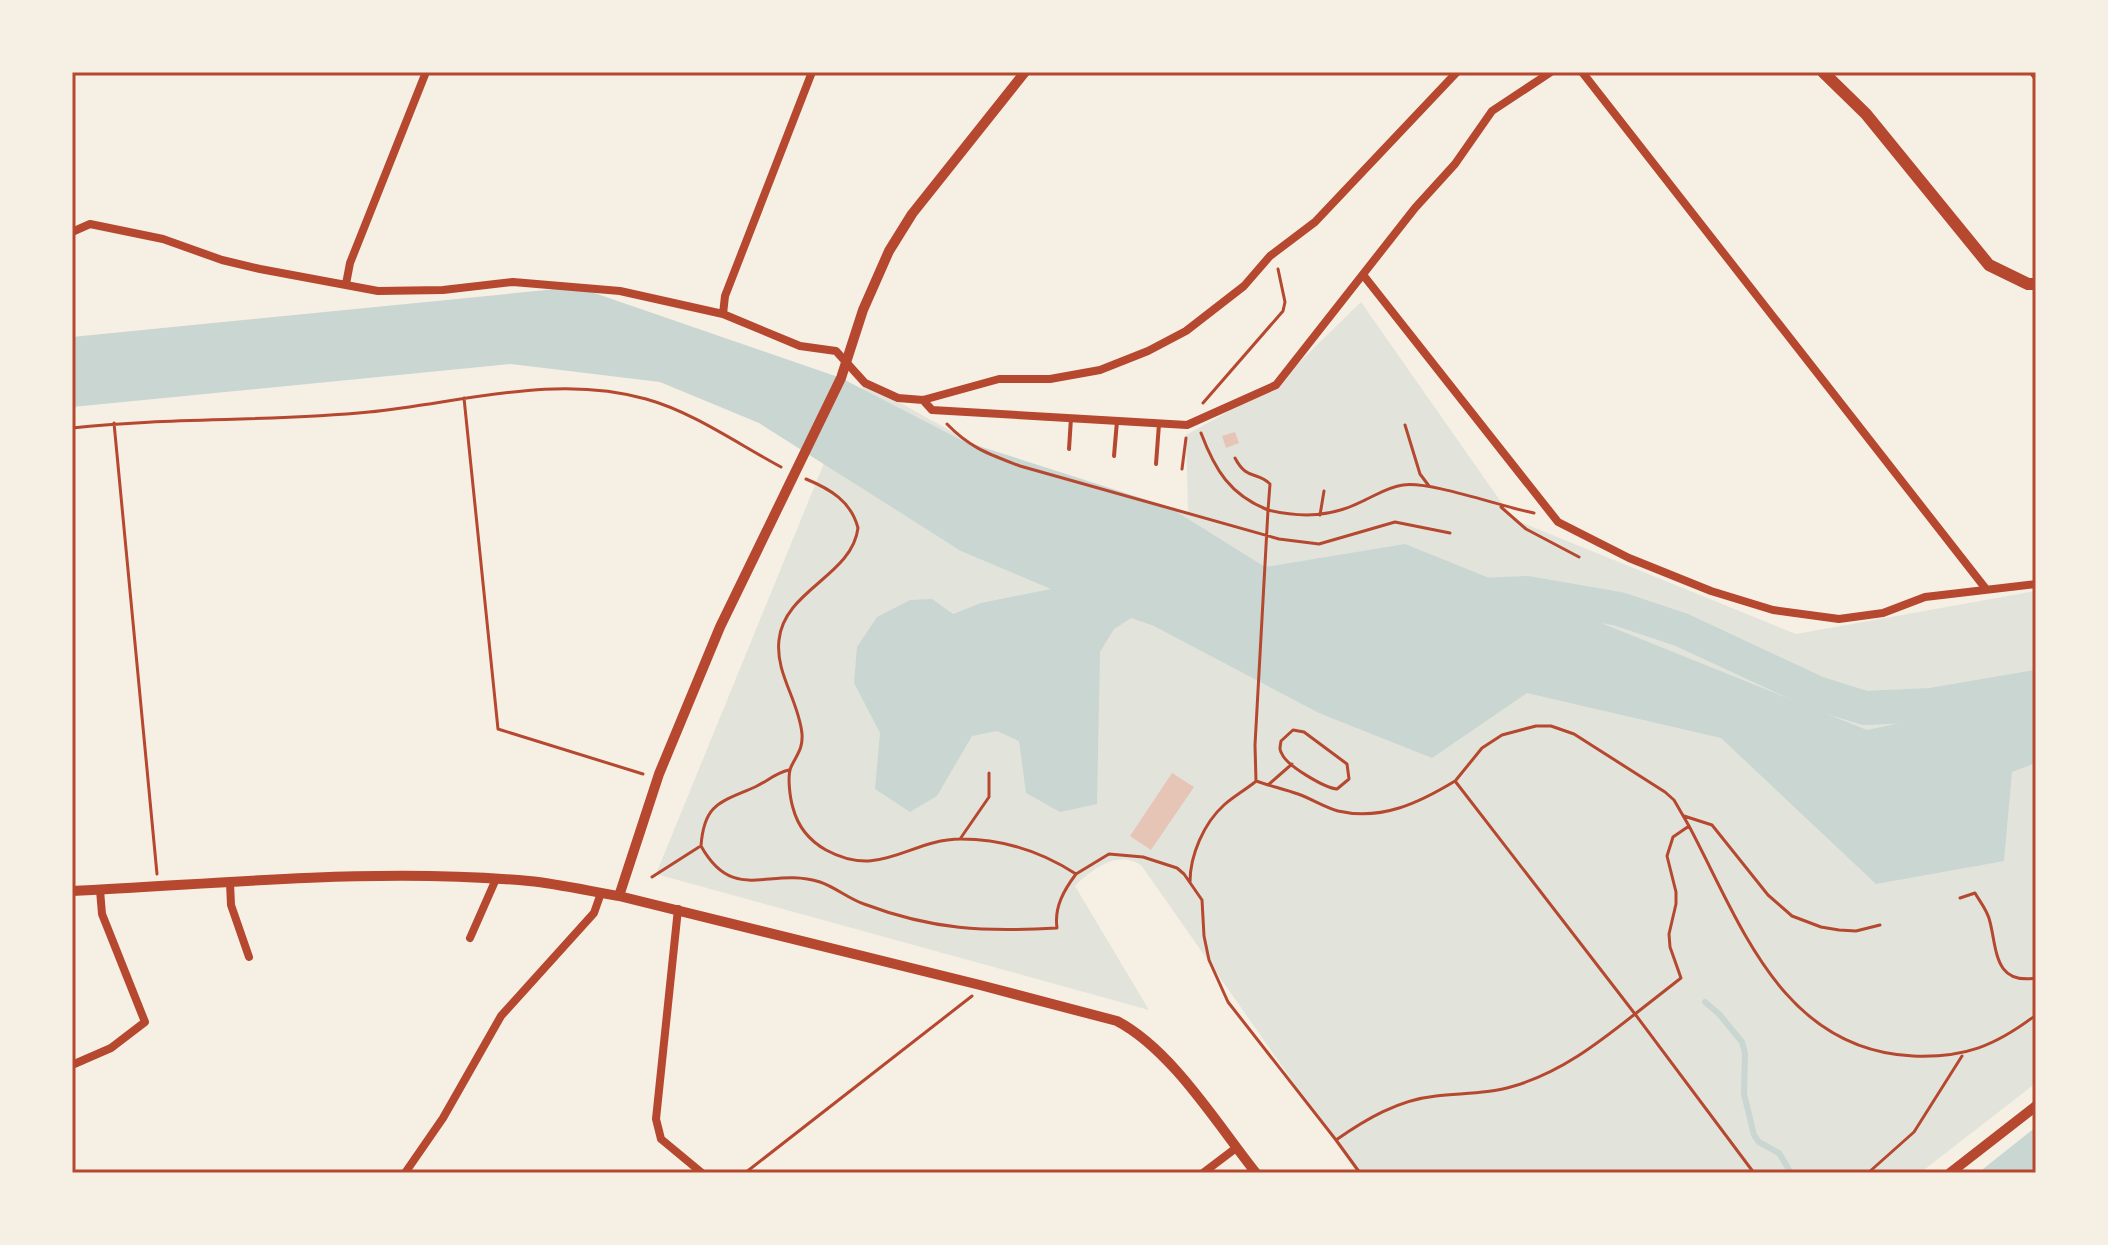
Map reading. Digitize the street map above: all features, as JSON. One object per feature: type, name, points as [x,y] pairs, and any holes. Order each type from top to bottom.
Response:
[{"type":"main road","points":[[1823,72],[1866,114],[1989,265],[2028,284],[2036,284]]},
{"type":"street","points":[[346,284],[350,263],[426,72]]},
{"type":"street","points":[[723,314],[725,296],[812,72]]},
{"type":"street","points":[[619,896],[657,779],[720,627],[841,378],[863,310],[889,251],[912,214],[1025,72]]},
{"type":"street","points":[[72,232],[90,224],[163,239],[222,260],[260,269],[378,291],[443,290],[513,282],[620,291],[723,314],[800,346],[836,351],[865,383],[898,398],[923,400],[999,379],[1050,379],[1100,370],[1148,351],[1186,331],[1244,286],[1270,256],[1315,222],[1457,72]]},
{"type":"street","points":[[923,400],[932,410],[1187,425],[1276,385],[1415,208],[1455,164],[1492,111],[1551,72]]},
{"type":"street","points":[[1582,72],[1986,589]]},
{"type":"street","points":[[1364,276],[1558,522],[1629,558],[1711,591],[1773,610],[1839,619],[1883,613],[1925,597],[2036,584]]},
{"type":"street","points":[[72,891],[363,878],[496,879],[532,881],[678,909],[1101,1016],[1132,1029],[1168,1062],[1256,1173]]},
{"type":"street","points":[[470,938],[496,879]]},
{"type":"street","points":[[230,883],[231,905],[249,957]]},
{"type":"street","points":[[72,1065],[111,1048],[145,1022],[102,914],[100,890]]},
{"type":"street","points":[[405,1173],[443,1118],[501,1016],[594,913],[601,893]]},
{"type":"street","points":[[678,909],[656,1119],[661,1139],[702,1173]]},
{"type":"street","points":[[1950,1173],[2036,1106]]},
{"type":"street","points":[[1203,1173],[1236,1148]]},
{"type":"lane","points":[[1069,449],[1071,418]]},
{"type":"lane","points":[[1114,456],[1117,421]]},
{"type":"lane","points":[[1156,464],[1159,424]]},
{"type":"path","points":[[72,428],[114,423],[370,412],[548,388],[590,390],[647,399],[794,474],[830,489],[850,508],[858,528],[849,552],[793,607],[778,643],[781,669],[799,716],[802,733],[802,750],[789,770],[791,797],[798,822],[816,844],[853,862],[886,859],[945,840],[988,840],[1018,847],[1076,874]]},
{"type":"path","points":[[464,398],[498,729],[657,779]]},
{"type":"path","points":[[932,410],[963,441],[1020,466],[1279,539],[1319,544],[1395,522],[1450,533]]},
{"type":"path","points":[[114,423],[158,887]]},
{"type":"path","points":[[1405,425],[1420,474],[1429,486]]},
{"type":"path","points":[[1182,469],[1186,435]]},
{"type":"path","points":[[1235,458],[1246,473],[1265,479],[1270,484],[1255,745],[1256,781]]},
{"type":"path","points":[[1268,510],[1320,515],[1352,507],[1391,487],[1414,484],[1555,518]]},
{"type":"path","points":[[1320,515],[1324,491]]},
{"type":"path","points":[[1501,507],[1526,529],[1579,557]]},
{"type":"path","points":[[1256,781],[1337,810],[1370,814],[1387,812],[1423,800],[1455,781],[1482,748],[1502,735],[1536,726],[1551,726],[1574,734],[1674,800],[1767,971],[1783,992],[1819,1025],[1851,1044],[1883,1052],[1938,1057],[1964,1054],[1990,1045],[2036,1015]]},
{"type":"path","points":[[1299,730],[1343,760],[1349,768],[1349,779],[1343,787],[1332,789],[1292,764],[1281,752],[1281,741],[1288,732],[1299,730]]},
{"type":"path","points":[[1268,785],[1292,764]]},
{"type":"path","points":[[789,770],[777,772],[763,783],[718,803],[705,821],[701,846],[718,871],[742,881],[780,877],[821,882],[860,903],[887,912],[931,925],[965,929],[1057,928],[1057,912],[1063,892],[1076,874],[1109,854],[1126,855],[1177,868],[1202,900],[1209,960],[1228,1002],[1360,1173]]},
{"type":"path","points":[[960,839],[989,797],[989,773]]},
{"type":"path","points":[[1190,885],[1193,862],[1212,819],[1221,807],[1256,781]]},
{"type":"path","points":[[1455,781],[1754,1173]]},
{"type":"path","points":[[1684,816],[1712,825],[1768,895],[1792,916],[1839,930],[1856,931],[1880,925]]},
{"type":"path","points":[[1336,1140],[1360,1123],[1406,1102],[1513,1087],[1556,1071],[1582,1055],[1681,978],[1670,947],[1669,934],[1676,892],[1667,856],[1673,837],[1689,826]]},
{"type":"path","points":[[652,877],[701,846]]},
{"type":"path","points":[[1960,898],[1975,893],[1986,910],[1993,948],[2004,969],[2023,979],[2036,978]]},
{"type":"path","points":[[745,1173],[972,997],[980,985]]},
{"type":"path","points":[[1868,1173],[1914,1132],[1964,1054]]},
{"type":"shaded area","points":[[577,287],[841,378],[963,441],[1169,507],[1265,567],[1405,544],[1867,730],[2036,694],[2036,763],[2012,772],[2004,861],[1876,884],[1721,738],[1527,693],[1432,758],[1319,713],[1154,626],[1131,618],[1114,629],[1100,652],[1097,804],[1060,812],[1026,793],[1019,741],[997,731],[972,736],[937,796],[910,812],[875,789],[880,733],[854,683],[857,647],[877,617],[910,600],[932,599],[953,614],[981,603],[1051,589],[961,551],[759,423],[660,382],[511,364],[72,407],[72,337]]},
{"type":"shaded area","points":[[1361,302],[1513,519],[1796,634],[2036,591],[2036,1083],[1920,1173],[1357,1173],[1141,865],[1132,861],[1105,864],[1075,886],[1149,1010],[656,874],[831,446],[865,383],[997,457],[1188,512],[1186,435],[1276,385]]},
{"type":"shaded area","points":[[2036,1127],[2036,1173],[1978,1173]]},
{"type":"building","points":[[1235,432],[1239,443],[1226,448],[1222,436]]},
{"type":"building","points":[[1172,773],[1194,787],[1151,850],[1130,836]]},
{"type":"waterway","points":[[1480,595],[1527,593],[1619,609],[1682,630],[1817,693],[1865,708],[1931,705],[2036,687]]},
{"type":"waterway","points":[[1705,1002],[1742,1042],[1745,1053],[1744,1094],[1754,1135],[1759,1142],[1779,1153],[1791,1173]]}]
